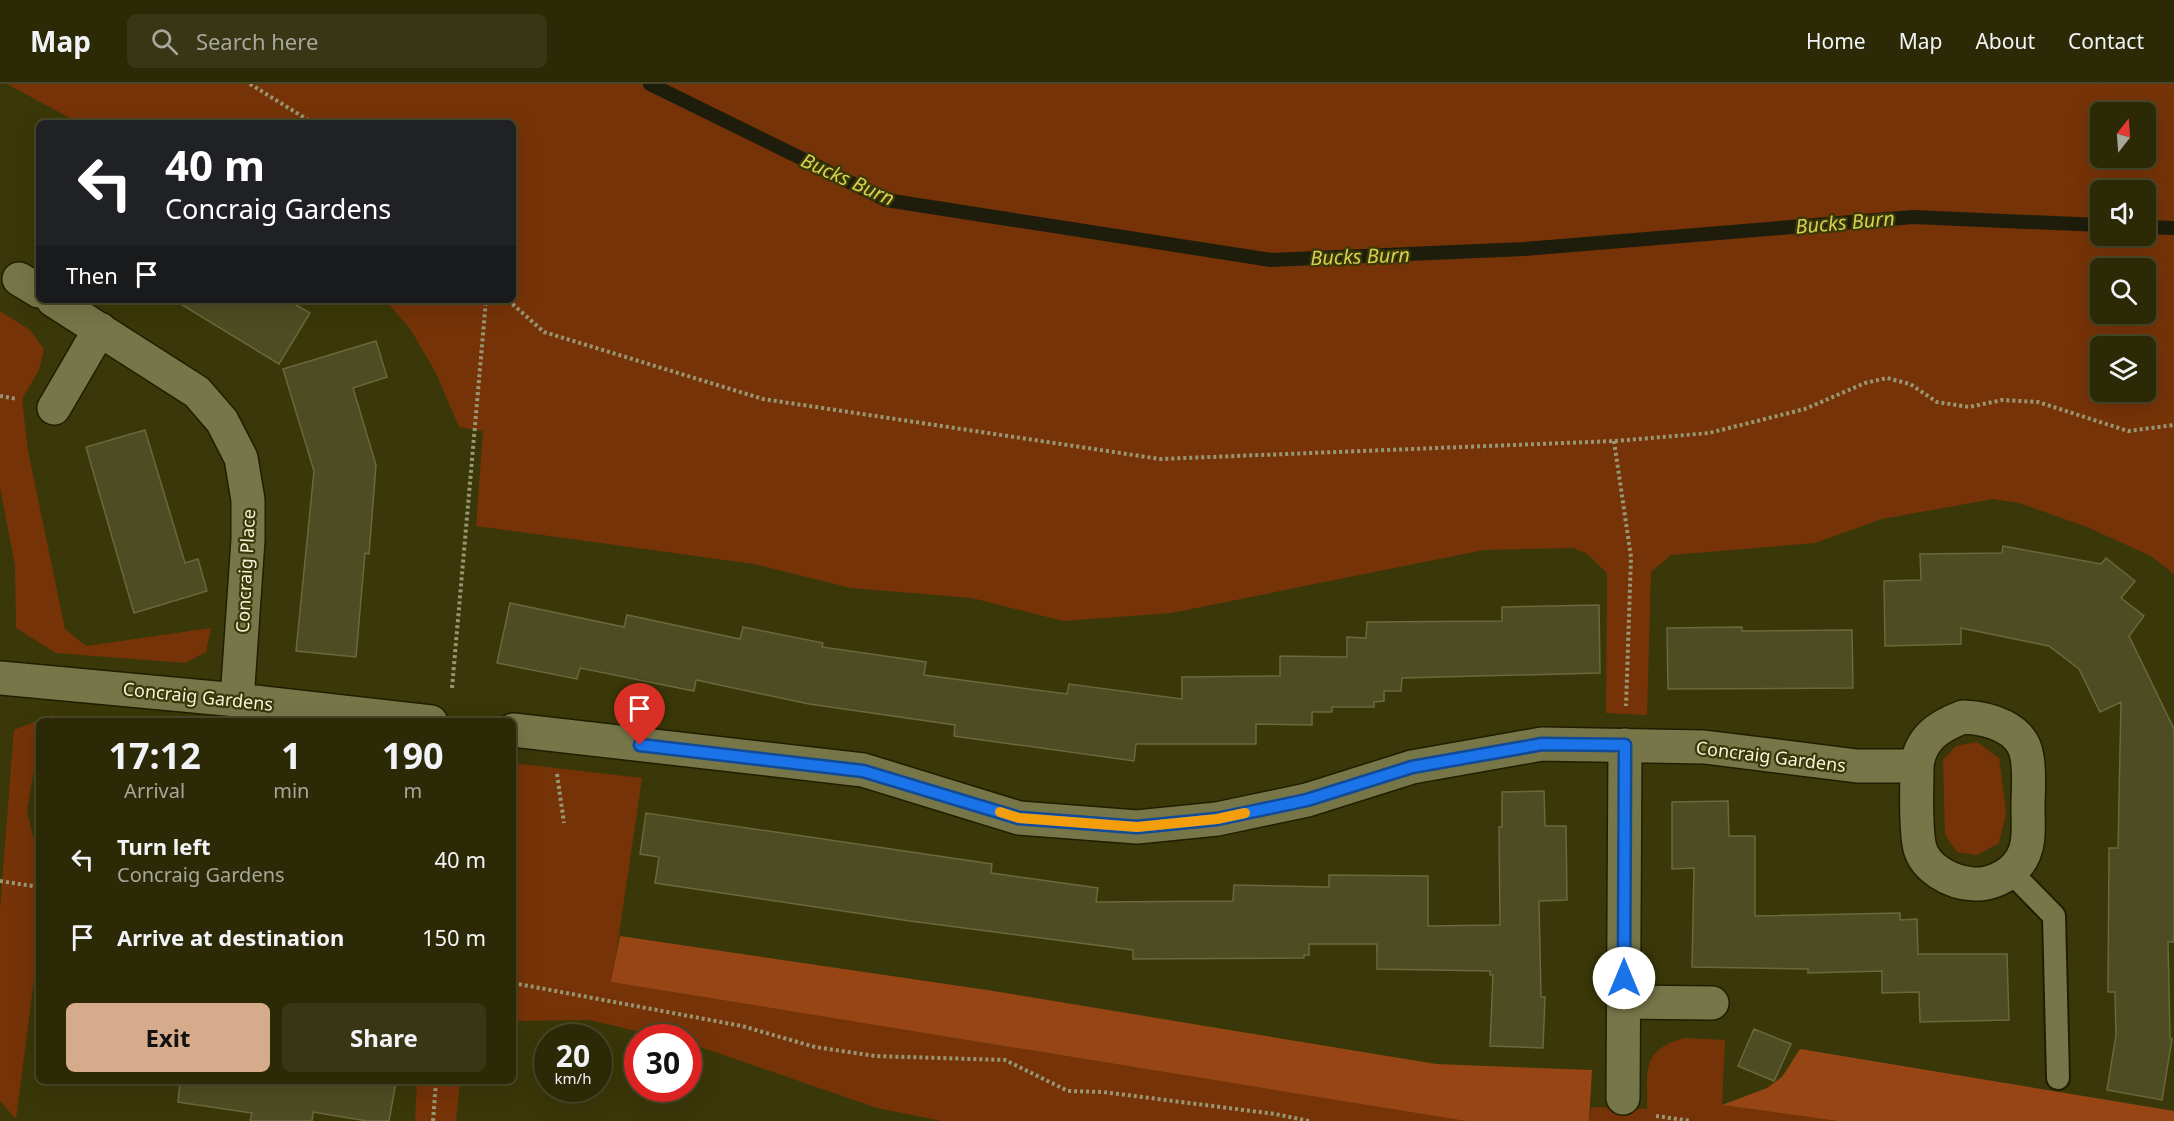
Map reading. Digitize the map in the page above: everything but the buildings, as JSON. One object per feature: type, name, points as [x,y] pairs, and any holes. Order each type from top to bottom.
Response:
[{"type":"street","name":"Concraig Place","points":[[58,303],[197,392],[222,421],[241,458],[248,500],[248,540],[237,700]]},
{"type":"street","points":[[54,408],[100,330]]},
{"type":"street","name":"Concraig Gardens","points":[[0,678],[237,700],[396,718]]},
{"type":"street","points":[[1963,717],[1984,718],[2002,725],[2018,738],[2027,756],[2028,848],[2018,865],[2010,871],[1983,885],[1963,884],[1944,876],[1929,863],[1919,846],[1918,754],[1929,736],[1944,724],[1963,717]]},
{"type":"street","name":"Concraig Gardens","points":[[516,730],[863,771],[1019,818],[1137,827],[1217,819],[1307,800],[1412,767],[1542,744],[1704,747],[1857,766],[1917,766]]},
{"type":"street","points":[[1623,1098],[1625,745]]},
{"type":"street","points":[[1623,1002],[1712,1003]]},
{"type":"lane","points":[[2010,871],[2054,916],[2058,1078]]},
{"type":"path","points":[[250,84],[308,120]]},
{"type":"path","points":[[452,690],[486,303]]},
{"type":"path","points":[[511,303],[544,332],[763,399],[1160,459],[1614,441],[1709,433],[1805,409],[1865,383],[1887,378],[1910,384],[1938,402],[1969,406],[2002,400],[2038,402],[2128,430],[2174,425]]},
{"type":"path","points":[[1614,441],[1631,557],[1625,745]]},
{"type":"path","points":[[551,734],[564,823]]},
{"type":"path","points":[[0,881],[36,887]]},
{"type":"path","points":[[516,985],[741,1026],[815,1047],[875,1056],[1005,1060],[1068,1091],[1103,1092],[1275,1114],[1309,1121]]},
{"type":"path","points":[[433,1121],[436,1084]]},
{"type":"shaded area","points":[[7,84],[2174,84],[2174,574],[2151,556],[2087,527],[2019,503],[1993,499],[1882,519],[1815,543],[1671,555],[1651,572],[1647,715],[1606,713],[1607,573],[1586,553],[1573,548],[1484,550],[1171,613],[1063,621],[972,598],[851,588],[754,564],[476,526],[483,431],[459,427],[436,373],[411,330],[388,303],[516,303],[516,120],[73,120]]},
{"type":"shaded area","points":[[0,311],[30,330],[44,349],[39,370],[22,399],[28,451],[65,629],[86,646],[211,628],[206,652],[185,663],[56,653],[16,628],[15,565],[0,487]]},
{"type":"shaded area","points":[[36,721],[36,758],[27,811],[36,849],[36,964],[16,1119],[0,1101],[0,909],[14,730]]},
{"type":"shaded area","points":[[1977,742],[1999,758],[2006,813],[1999,843],[1977,855],[1957,852],[1945,835],[1943,760],[1956,746]]},
{"type":"shaded area","points":[[516,763],[642,778],[612,982],[1466,1121],[942,1121],[877,1108],[702,1047],[702,1024],[624,1024],[624,1028],[589,1020],[516,1021]]},
{"type":"shaded area","points":[[620,936],[987,990],[1436,1064],[1592,1070],[1589,1121],[1466,1121],[611,982]]},
{"type":"shaded area","points":[[1685,1038],[1725,1040],[1722,1105],[1838,1121],[1589,1121],[1591,1107],[1647,1109],[1648,1073],[1653,1055],[1670,1043]]},
{"type":"shaded area","points":[[1800,1049],[2174,1111],[2174,1121],[1838,1121],[1722,1105],[1767,1088],[1782,1077]]},
{"type":"shaded area","points":[[417,1084],[460,1084],[456,1121],[415,1121]]},
{"type":"waterway","name":"Bucks Burn","points":[[650,84],[886,200],[1271,260],[1524,249],[1913,217],[2090,225]]},
{"type":"waterway","name":"Bucks Burn","points":[[2156,227],[2174,228]]},
{"type":"slow traffic","points":[[1000,812],[1019,818],[1137,827],[1217,819],[1245,813]]},
{"type":"route","points":[[640,745],[863,771],[1019,818],[1137,827],[1217,819],[1307,800],[1412,767],[1542,744],[1625,745],[1624,978]]}]
